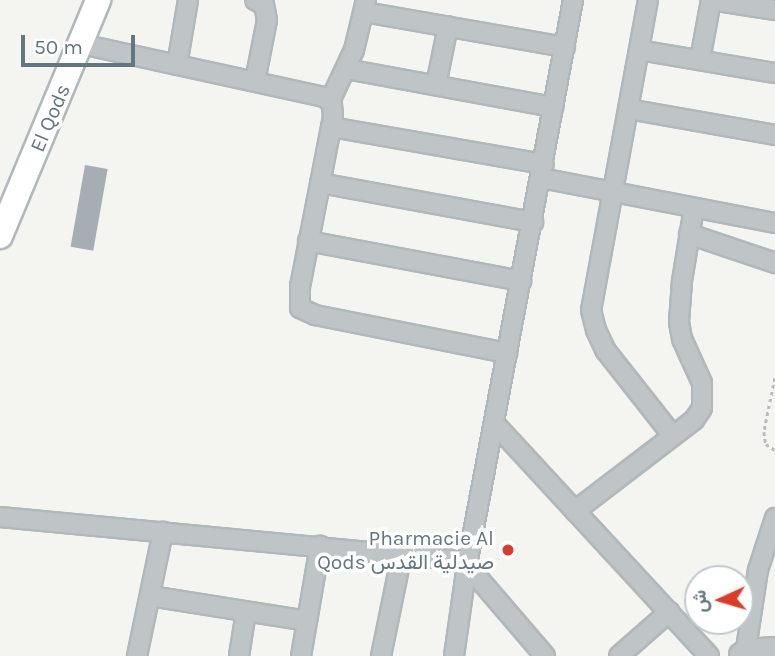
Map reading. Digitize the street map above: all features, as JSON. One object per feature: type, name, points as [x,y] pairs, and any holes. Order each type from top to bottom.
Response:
[{"type":"street","name":"El Qods","points":[[0,236],[98,0]]},
{"type":"street","points":[[177,65],[188,0]]},
{"type":"street","points":[[454,656],[467,565],[573,0]]},
{"type":"street","points":[[648,0],[592,298],[593,321],[606,351],[673,436]]},
{"type":"street","points":[[700,60],[711,0],[775,10]]},
{"type":"street","points":[[255,81],[267,20],[266,3]]},
{"type":"street","points":[[330,101],[346,69],[365,6],[448,26],[565,47]]},
{"type":"street","points":[[436,86],[448,26]]},
{"type":"street","points":[[81,44],[320,95],[330,101],[333,108],[331,127],[308,241],[299,306],[303,310],[507,353]]},
{"type":"street","points":[[639,50],[775,73]]},
{"type":"street","points":[[346,69],[554,107]]},
{"type":"street","points":[[628,109],[775,135]]},
{"type":"street","points":[[331,127],[542,171],[613,192],[775,223]]},
{"type":"street","points":[[320,183],[533,222]]},
{"type":"street","points":[[575,511],[699,415],[704,391],[699,373],[682,339],[680,322],[694,208]]},
{"type":"street","points":[[689,233],[775,263]]},
{"type":"street","points":[[308,241],[521,281]]},
{"type":"street","points":[[494,423],[709,656]]},
{"type":"street","points":[[0,517],[449,559],[467,565],[545,656]]},
{"type":"street","points":[[775,518],[758,570],[741,652],[775,647]]},
{"type":"street","points":[[137,656],[163,532]]},
{"type":"street","points":[[301,656],[320,546]]},
{"type":"street","points":[[381,656],[402,554]]},
{"type":"street","points":[[150,596],[307,621]]},
{"type":"street","points":[[239,656],[246,612]]},
{"type":"street","points":[[619,656],[669,612]]},
{"type":"path","points":[[775,378],[764,432],[766,444],[775,450]]},
{"type":"building","points":[[85,165],[108,169],[93,251],[71,247]]},
{"type":"place","name":"Pharmacie Al Qods صيدلية القدس","points":[[508,550]]}]
